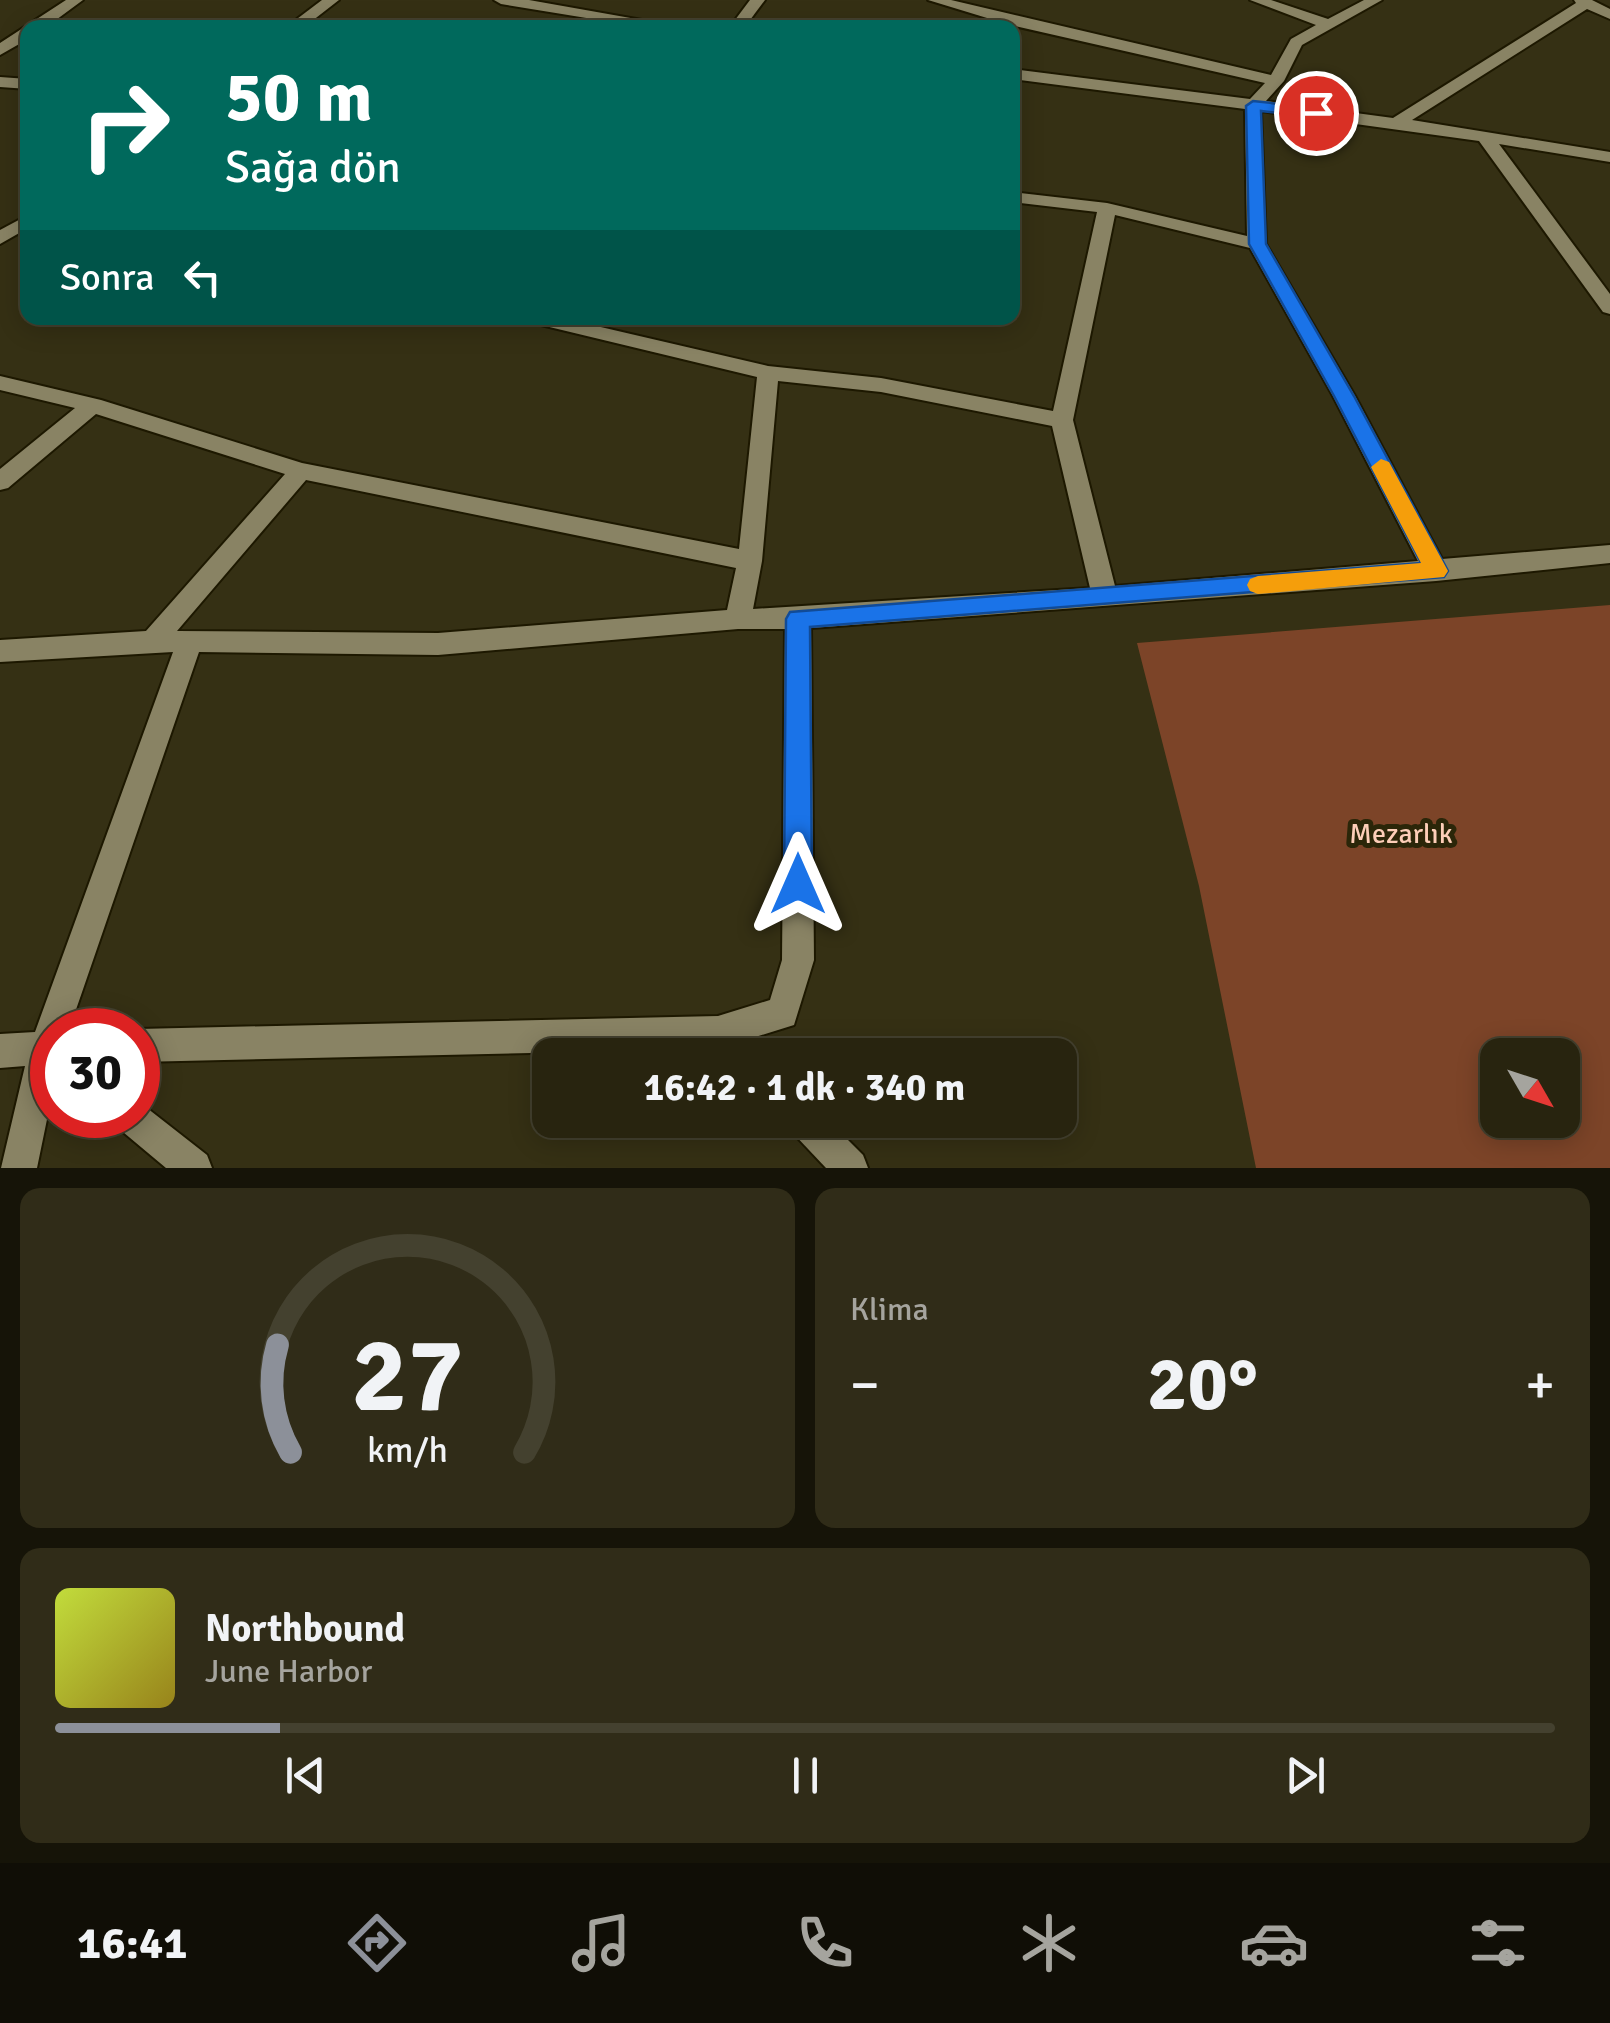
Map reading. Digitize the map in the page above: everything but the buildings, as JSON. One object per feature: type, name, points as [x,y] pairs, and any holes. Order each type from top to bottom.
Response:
[{"type":"street","points":[[46,20],[76,0]]},
{"type":"street","points":[[303,20],[332,0]]},
{"type":"street","points":[[501,0],[604,20]]},
{"type":"street","points":[[742,20],[758,0]]},
{"type":"street","points":[[935,0],[1019,20]]},
{"type":"street","points":[[1258,0],[1330,26]]},
{"type":"street","points":[[1375,0],[1296,42],[1276,81],[1253,106],[1258,244],[1436,571]]},
{"type":"street","points":[[1396,123],[1584,1],[1610,16]]},
{"type":"street","points":[[1020,20],[1276,81]]},
{"type":"street","points":[[1020,75],[1396,123],[1610,157]]},
{"type":"street","points":[[1486,139],[1610,308]]},
{"type":"street","points":[[1020,198],[1106,208],[1258,244]]},
{"type":"street","points":[[1106,208],[1062,420],[1106,597]]},
{"type":"street","points":[[566,325],[768,373],[881,386],[1062,420]]},
{"type":"street","points":[[738,619],[750,561],[768,373]]},
{"type":"street","points":[[0,383],[93,405],[301,471],[750,561]]},
{"type":"street","points":[[0,482],[93,405]]},
{"type":"street","points":[[153,641],[301,471]]},
{"type":"street","points":[[0,651],[153,641],[438,644],[738,619],[798,619],[1106,597],[1610,554]]},
{"type":"street","points":[[739,1038],[782,1013],[798,960],[798,619]]},
{"type":"street","points":[[64,1008],[189,643]]},
{"type":"street","points":[[160,1046],[532,1044]]},
{"type":"street","points":[[0,1051],[30,1050]]},
{"type":"street","points":[[19,1168],[30,1126]]},
{"type":"street","points":[[157,1138],[194,1168]]},
{"type":"street","points":[[821,1138],[850,1168]]},
{"type":"green space","name":"Mezarlık","points":[[1610,605],[1610,1168],[1256,1168],[1199,886],[1137,643]]},
{"type":"slow traffic","points":[[1258,585],[1436,571],[1381,467]]},
{"type":"route","points":[[798,884],[798,619],[1436,571],[1258,244],[1253,106],[1316,113]]}]
